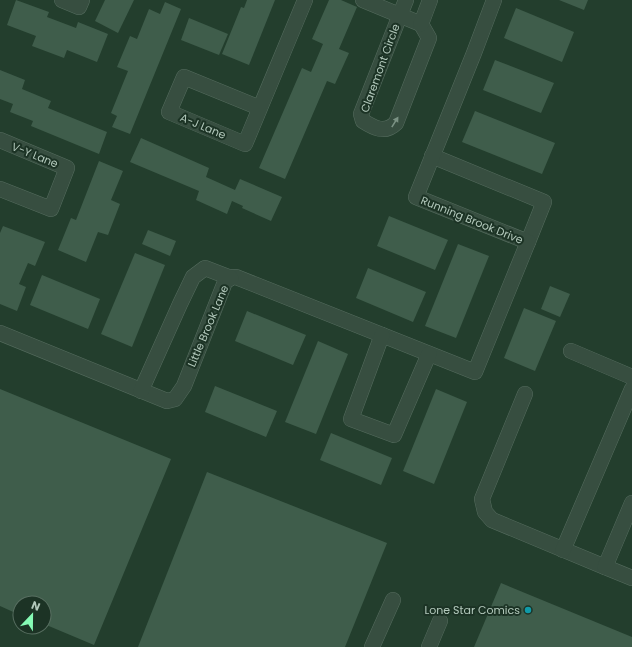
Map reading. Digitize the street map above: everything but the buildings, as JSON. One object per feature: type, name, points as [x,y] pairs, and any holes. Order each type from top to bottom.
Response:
[{"type":"street","points":[[62,0],[79,7],[82,0]]},
{"type":"street","name":"A-J Lane","points":[[260,108],[184,77],[169,112],[245,144],[260,108],[305,0]]},
{"type":"street","points":[[363,0],[400,15],[406,0]]},
{"type":"street","points":[[421,24],[430,0]]},
{"type":"street","name":"Running Brook Drive","points":[[475,372],[528,242],[416,197],[494,0]]},
{"type":"street","name":"Claremont Circle","points":[[400,15],[421,24],[429,38],[396,124],[391,128],[382,130],[363,121],[361,114],[400,15]]},
{"type":"street","name":"V-Y Lane","points":[[0,140],[67,168],[51,209],[0,189]]},
{"type":"street","points":[[432,156],[544,202],[528,242]]},
{"type":"street","points":[[141,391],[193,277],[205,268],[231,278]]},
{"type":"street","name":"Little Brook Lane","points":[[0,333],[166,401],[175,399],[184,386],[225,282],[236,277],[475,372]]},
{"type":"street","points":[[382,335],[351,419],[394,435],[429,354]]},
{"type":"street","points":[[570,351],[632,377]]},
{"type":"street","points":[[563,550],[632,389]]},
{"type":"street","points":[[525,394],[482,499],[485,512],[492,520],[632,578]]},
{"type":"street","points":[[606,567],[632,502]]},
{"type":"street","points":[[372,647],[393,600]]},
{"type":"street","points":[[429,647],[440,621]]},
{"type":"place","name":"Lone Star Comics","points":[[528,610]]}]
